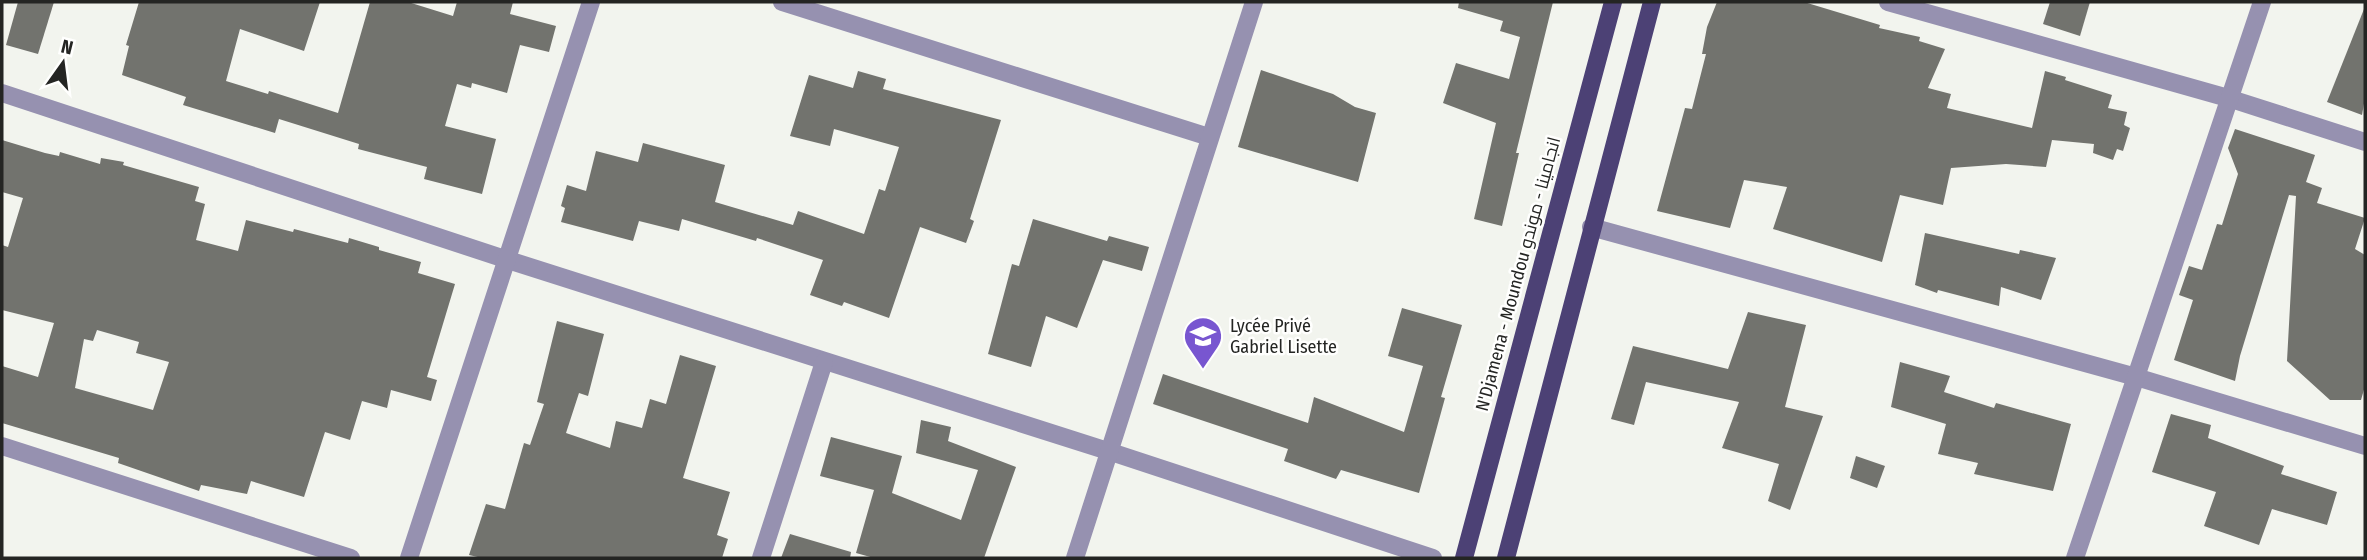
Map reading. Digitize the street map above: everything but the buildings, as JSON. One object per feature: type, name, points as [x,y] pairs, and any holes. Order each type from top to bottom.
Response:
[{"type":"main road","name":"N'Djamena - Moundou انجامينا - موندو","points":[[1464,558],[1613,2]]},
{"type":"main road","points":[[1506,558],[1651,2]]},
{"type":"street","points":[[409,558],[591,2]]},
{"type":"street","points":[[782,2],[1209,137]]},
{"type":"street","points":[[1075,558],[1254,2]]},
{"type":"street","points":[[1888,2],[2228,98],[2365,142]]},
{"type":"street","points":[[2075,558],[2262,2]]},
{"type":"street","points":[[2,93],[506,259],[1433,558]]},
{"type":"street","points":[[1591,227],[2136,377],[2365,446]]},
{"type":"street","points":[[761,558],[824,362]]},
{"type":"street","points":[[2,446],[351,558]]},
{"type":"place","name":"Lycée Privé Gabriel Lisette","points":[[1203,370]]}]
